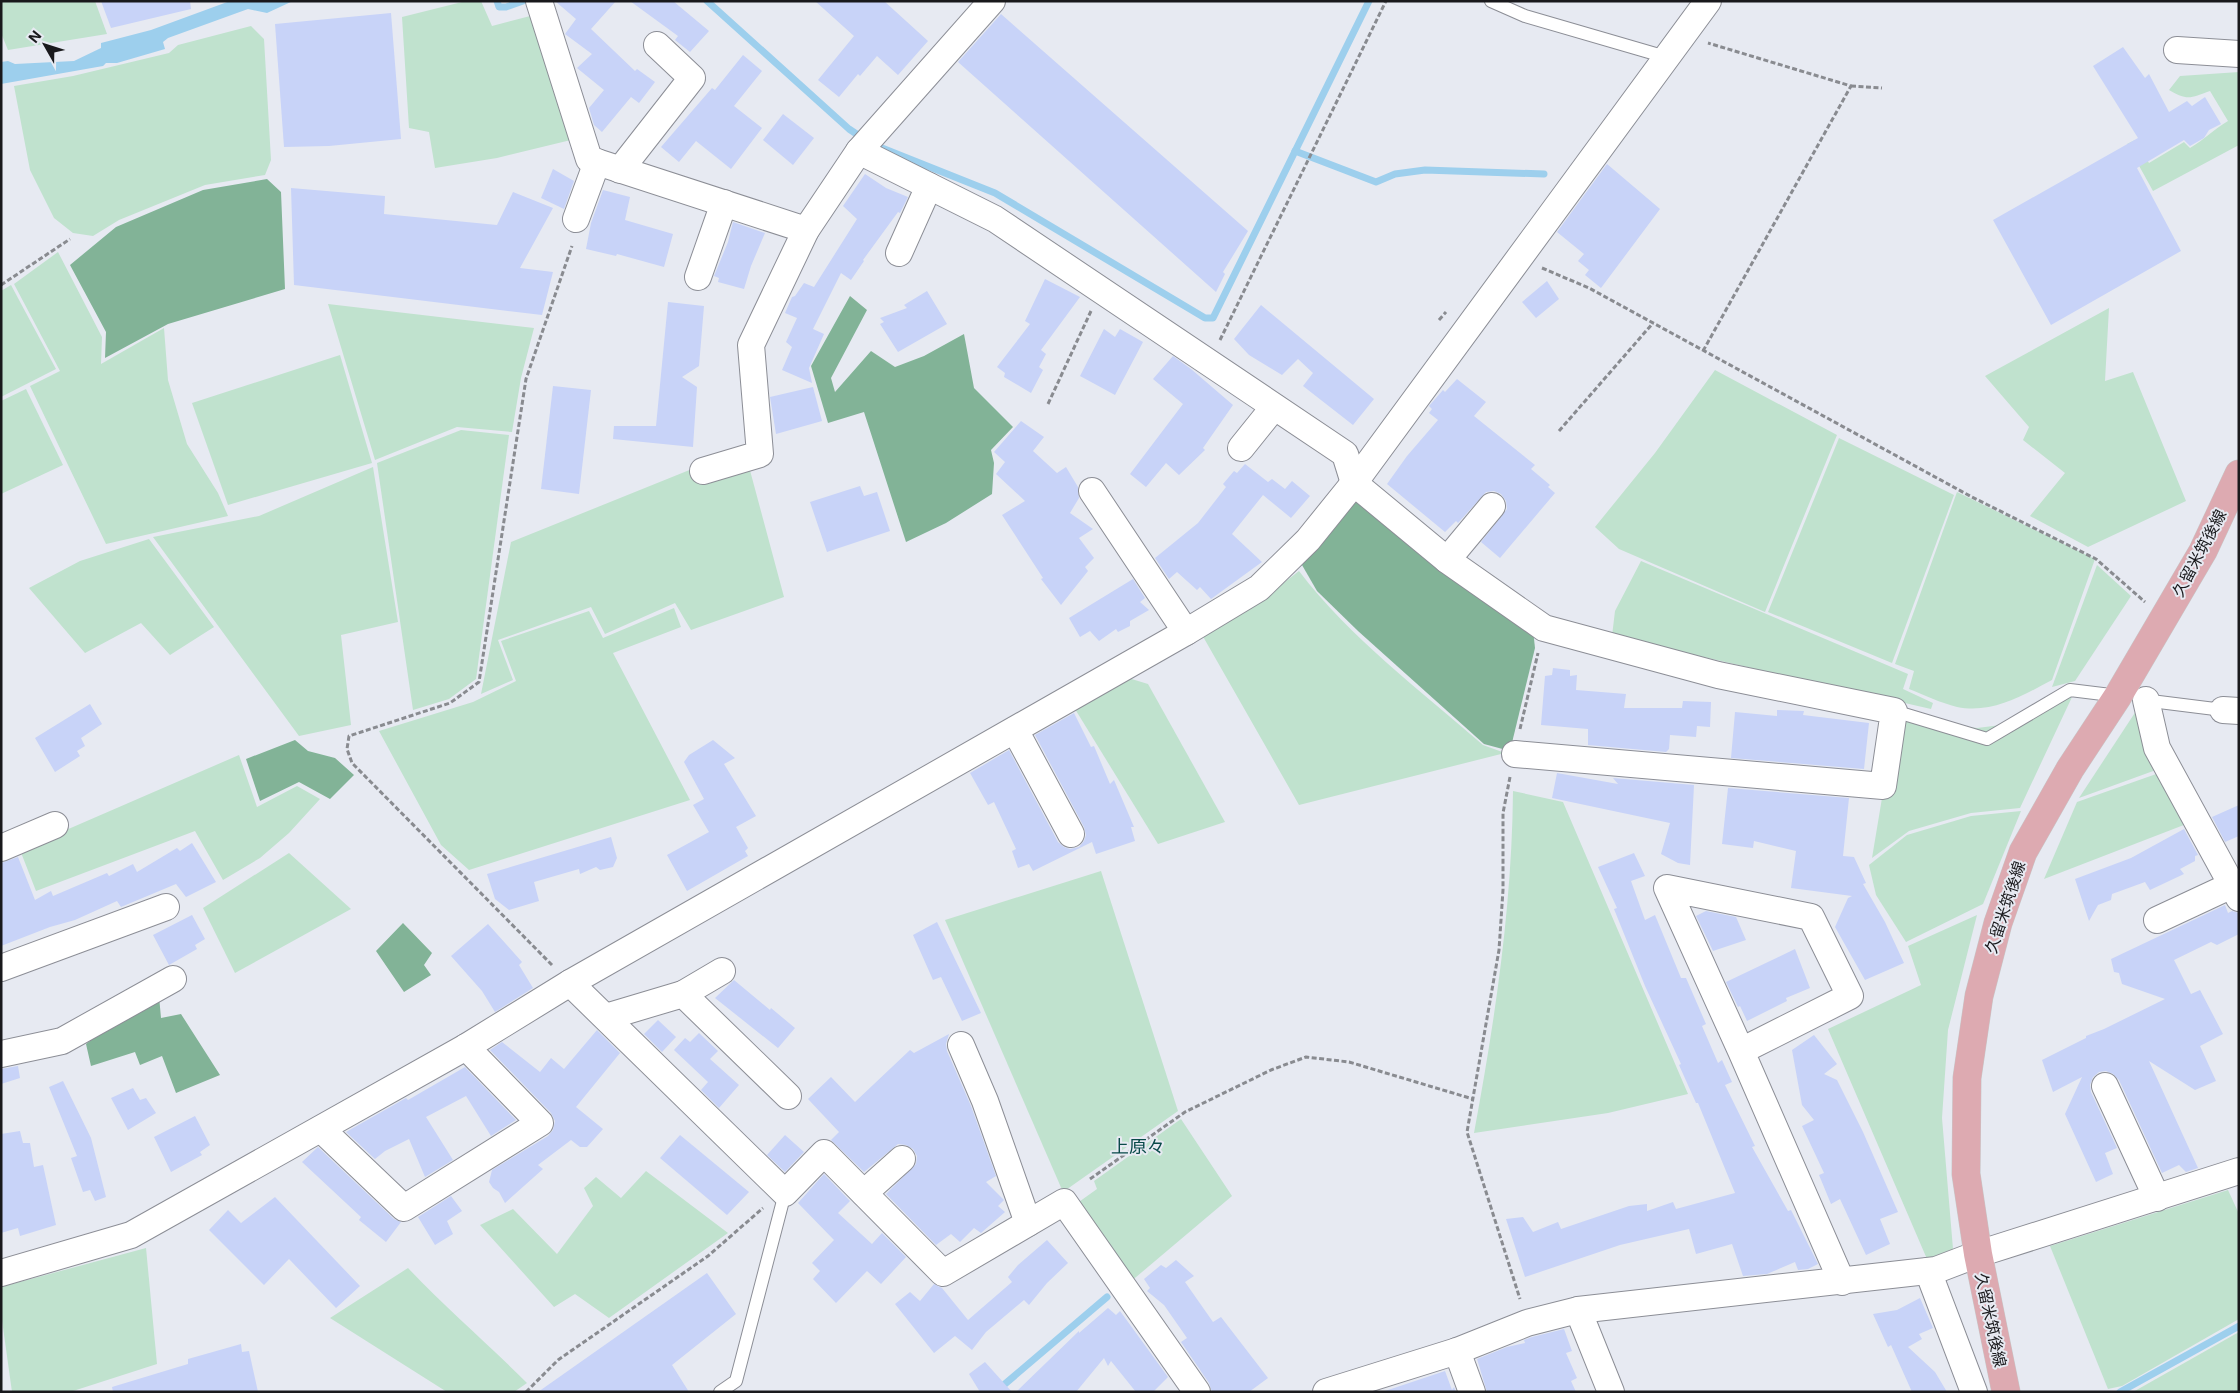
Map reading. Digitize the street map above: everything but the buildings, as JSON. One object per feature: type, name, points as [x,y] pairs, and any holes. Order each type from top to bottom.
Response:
[{"type":"main road","name":"久留米筑後線","points":[[2006,1392],[1978,1254],[1966,1174],[1967,1078],[1979,996],[1998,924],[2023,852],[2070,769],[2118,696],[2203,551],[2239,474]]},
{"type":"street","points":[[539,1],[589,158],[806,230]]},
{"type":"street","points":[[703,471],[760,454],[751,345],[806,230],[859,150],[992,1]]},
{"type":"street","points":[[1,1273],[131,1236],[466,1047],[570,983],[1186,632],[1259,588],[1308,540],[1354,483],[1708,1]]},
{"type":"street","points":[[576,219],[609,166],[692,78],[657,45]]},
{"type":"street","points":[[2177,50],[2239,54]]},
{"type":"street","points":[[859,150],[995,219],[1345,454],[1354,483],[1447,560],[1544,628],[1718,675],[1894,711],[1884,786],[1515,754]]},
{"type":"street","points":[[899,253],[929,186]]},
{"type":"street","points":[[698,277],[724,203]]},
{"type":"street","points":[[1241,448],[1274,407]]},
{"type":"street","points":[[1092,491],[1186,632]]},
{"type":"street","points":[[1447,560],[1492,506]]},
{"type":"street","points":[[2146,700],[2156,748],[2233,881],[2157,920]]},
{"type":"street","points":[[1015,730],[1072,834]]},
{"type":"street","points":[[1,848],[55,826]]},
{"type":"street","points":[[1741,1051],[1850,996],[1811,917],[1667,888],[1842,1282]]},
{"type":"street","points":[[1,968],[166,907]]},
{"type":"street","points":[[606,1017],[683,994],[722,971]]},
{"type":"street","points":[[1,1054],[62,1041],[173,979]]},
{"type":"street","points":[[570,983],[783,1192],[824,1152],[943,1273],[1064,1202],[1197,1392]]},
{"type":"street","points":[[683,994],[788,1096]]},
{"type":"street","points":[[961,1045],[985,1101],[1028,1223]]},
{"type":"street","points":[[321,1129],[404,1208],[540,1123],[466,1047]]},
{"type":"street","points":[[2105,1086],[2157,1198]]},
{"type":"street","points":[[864,1193],[902,1159]]},
{"type":"street","points":[[1326,1392],[1457,1351],[1527,1322],[1578,1310],[1928,1271],[2239,1171]]},
{"type":"street","points":[[1928,1271],[1974,1392]]},
{"type":"street","points":[[1578,1310],[1611,1392]]},
{"type":"street","points":[[1457,1351],[1472,1392]]},
{"type":"lane","points":[[1491,1],[1525,16],[1666,57]]},
{"type":"lane","points":[[1894,711],[1987,739],[2070,690],[2231,710]]},
{"type":"lane","points":[[720,1392],[736,1381],[783,1192]]},
{"type":"path","points":[[1209,363],[1386,1]]},
{"type":"path","points":[[1682,35],[1851,86],[1882,88]]},
{"type":"path","points":[[1703,351],[1851,86]]},
{"type":"path","points":[[1,285],[70,238]]},
{"type":"path","points":[[570,983],[352,763],[347,749],[349,736],[450,703],[479,682],[526,379],[572,246]]},
{"type":"path","points":[[1519,258],[1589,288],[1970,496],[2096,559],[2143,600],[2165,616]]},
{"type":"path","points":[[1048,404],[1101,290]]},
{"type":"path","points":[[1559,431],[1653,323]]},
{"type":"path","points":[[1527,1322],[1467,1132],[1499,950],[1504,890],[1503,813],[1544,628]]},
{"type":"path","points":[[1090,1178],[1185,1112],[1271,1070],[1306,1057],[1349,1062],[1473,1099]]},
{"type":"path","points":[[526,1392],[558,1360],[708,1256],[783,1192]]},
{"type":"green space","points":[[1,1],[95,1],[107,34],[8,50],[1,33]]},
{"type":"green space","points":[[466,1],[481,1],[492,26],[534,15],[575,139],[497,158],[435,168],[429,132],[409,128],[402,17]]},
{"type":"green space","points":[[251,26],[264,39],[271,160],[265,175],[205,185],[119,220],[93,236],[73,233],[54,218],[30,170],[14,86],[73,76],[169,53],[178,45]]},
{"type":"green space","points":[[2239,72],[2239,145],[2153,191],[2127,144],[2135,140],[2149,163],[2184,142],[2190,148],[2195,145],[2228,121],[2210,91],[2185,97],[2169,90],[2180,76]]},
{"type":"green space","points":[[267,179],[281,192],[285,289],[168,324],[105,358],[106,332],[70,265],[116,227],[203,190]]},
{"type":"green space","points":[[58,252],[102,337],[101,364],[164,328],[168,380],[187,444],[218,493],[228,516],[106,544],[30,386],[60,371],[14,284]]},
{"type":"green space","points":[[11,285],[56,369],[1,397],[1,291]]},
{"type":"green space","points":[[850,296],[867,310],[831,378],[835,392],[871,351],[895,367],[924,356],[964,334],[974,388],[1013,427],[991,450],[994,463],[992,494],[946,523],[906,542],[864,412],[828,423],[811,366]]},
{"type":"green space","points":[[328,304],[534,328],[521,378],[512,432],[457,427],[375,460]]},
{"type":"green space","points":[[2109,308],[2105,381],[2133,372],[2186,501],[2088,547],[2030,516],[2065,473],[2023,440],[2029,427],[1985,376]]},
{"type":"green space","points":[[340,355],[372,463],[228,505],[192,403]]},
{"type":"green space","points":[[1715,370],[1837,435],[1765,612],[1619,549],[1595,527],[1655,453]]},
{"type":"green space","points":[[26,389],[63,465],[1,494],[1,401]]},
{"type":"green space","points":[[461,430],[509,435],[476,679],[449,699],[413,710],[377,463]]},
{"type":"green space","points":[[1839,438],[1954,495],[1892,663],[1768,612]]},
{"type":"green space","points":[[744,448],[784,597],[691,630],[675,603],[605,634],[591,607],[498,640],[513,680],[481,694],[511,542]]},
{"type":"green space","points":[[373,467],[398,622],[341,635],[351,725],[299,736],[153,537],[259,516]]},
{"type":"green space","points":[[1957,492],[2095,559],[2052,680],[2006,702],[1982,708],[1957,707],[1909,689],[1914,671],[1895,664]]},
{"type":"green space","points":[[1356,496],[1533,630],[1535,648],[1510,751],[1484,744],[1358,631],[1317,591],[1302,565]]},
{"type":"green space","points":[[149,539],[214,627],[170,655],[141,623],[85,653],[29,588],[80,561]]},
{"type":"green space","points":[[1641,561],[1908,674],[1903,689],[1933,703],[1931,709],[1612,636],[1615,611]]},
{"type":"green space","points":[[2097,565],[2131,596],[2075,681],[2052,687]]},
{"type":"green space","points":[[1299,571],[1340,619],[1386,662],[1483,745],[1505,753],[1299,805],[1201,633],[1259,602]]},
{"type":"green space","points":[[674,608],[681,627],[613,653],[690,800],[469,870],[441,845],[379,731],[473,702],[516,681],[501,641],[589,611],[603,638]]},
{"type":"green space","points":[[1125,677],[1148,684],[1225,822],[1158,844],[1075,709]]},
{"type":"green space","points":[[2072,697],[2020,808],[1971,813],[1909,831],[1872,858],[1882,798],[1903,719],[1977,728],[2001,725]]},
{"type":"green space","points":[[2140,705],[2156,770],[2079,798]]},
{"type":"green space","points":[[295,740],[308,751],[335,758],[354,775],[330,799],[299,782],[260,801],[246,759]]},
{"type":"green space","points":[[239,755],[257,807],[297,786],[320,799],[289,833],[260,858],[223,880],[195,831],[36,891],[20,850]]},
{"type":"green space","points":[[2159,773],[2189,823],[2044,879],[2077,802]]},
{"type":"green space","points":[[1513,791],[1563,802],[1688,1094],[1608,1113],[1474,1133],[1489,1048],[1506,920]]},
{"type":"green space","points":[[2021,811],[1983,904],[1906,942],[1876,895],[1869,865],[1907,835],[1971,816]]},
{"type":"green space","points":[[289,853],[351,909],[235,973],[203,908]]},
{"type":"green space","points":[[1101,871],[1178,1111],[1063,1192],[945,920]]},
{"type":"green space","points":[[1977,915],[1948,1030],[1942,1118],[1953,1249],[1927,1259],[1828,1029],[1921,985],[1908,946]]},
{"type":"green space","points":[[403,923],[432,953],[424,965],[431,975],[404,992],[376,951]]},
{"type":"green space","points":[[148,996],[159,996],[161,1018],[181,1014],[220,1075],[176,1093],[162,1056],[140,1065],[135,1052],[91,1066],[86,1044]]},
{"type":"green space","points":[[1181,1119],[1232,1196],[1129,1283],[1076,1204],[1097,1189],[1094,1181]]},
{"type":"green space","points":[[646,1171],[728,1233],[609,1318],[575,1294],[554,1307],[480,1225],[513,1209],[557,1254],[593,1206],[584,1188],[596,1177],[621,1198]]},
{"type":"green space","points":[[2228,1190],[2239,1214],[2239,1319],[2122,1386],[2108,1389],[2050,1246]]},
{"type":"green space","points":[[146,1248],[157,1364],[70,1392],[12,1392],[1,1313],[1,1287]]},
{"type":"green space","points":[[408,1268],[527,1383],[514,1392],[447,1392],[330,1318]]},
{"type":"green space","points":[[2239,1332],[2239,1392],[2133,1392]]},
{"type":"water","points":[[230,1],[293,1],[267,13],[248,9],[168,38],[163,42],[165,49],[117,63],[106,63],[103,66],[1,84],[1,62],[8,61],[15,64],[74,61],[101,48],[101,43],[151,30]]},
{"type":"waterway","points":[[497,1],[499,7],[506,7],[523,1]]},
{"type":"waterway","points":[[707,1],[849,129],[864,139]]},
{"type":"waterway","points":[[877,146],[995,193],[1205,318],[1213,318],[1369,1]]},
{"type":"waterway","points":[[1295,151],[1376,182],[1395,174],[1425,170],[1544,174]]},
{"type":"waterway","points":[[999,1389],[1107,1297]]},
{"type":"waterway","points":[[2120,1392],[2239,1326]]},
{"type":"district","name":"上原々","points":[[1138,1146]]}]
